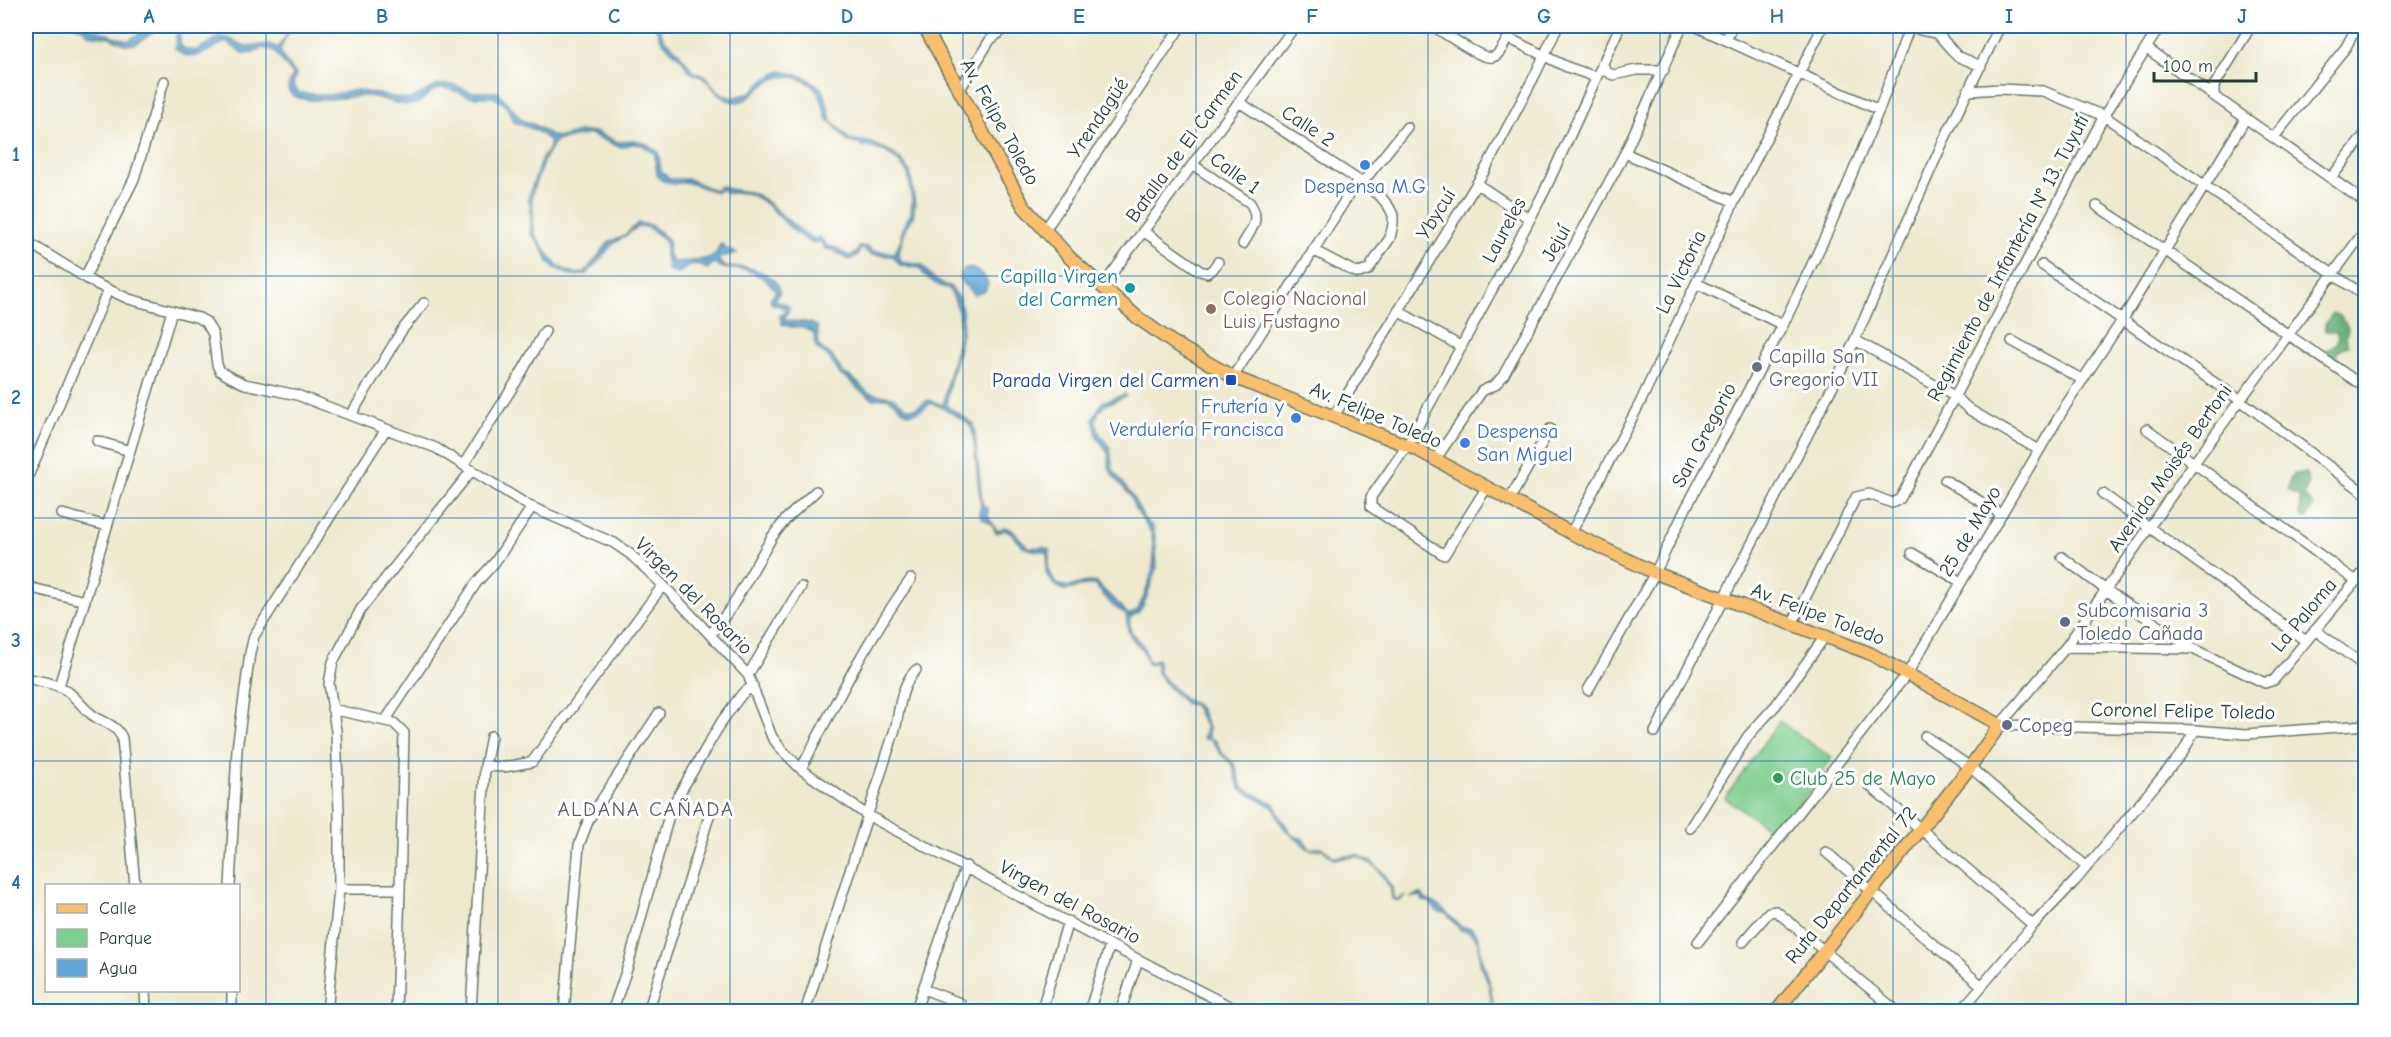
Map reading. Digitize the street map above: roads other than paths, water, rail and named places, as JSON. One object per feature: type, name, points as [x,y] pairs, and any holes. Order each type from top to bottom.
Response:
[{"type":"main road","name":"Av. Felipe Toledo","points":[[924,26],[1024,207],[1071,260],[1138,318],[1175,344],[1233,377],[1407,446],[1571,533],[1654,573],[1826,635],[1869,653],[2000,725]]},
{"type":"main road","name":"Ruta Departamental 72","points":[[1776,1011],[1970,767],[2000,725]]},
{"type":"street","points":[[960,89],[990,40],[1008,26]]},
{"type":"street","name":"Yrendagüé","points":[[1045,230],[1181,26]]},
{"type":"street","name":"Batalla de El Carmen","points":[[1102,287],[1295,26]]},
{"type":"street","points":[[1499,53],[1514,26]]},
{"type":"street","name":"Ybycuí","points":[[1334,416],[1476,184],[1535,75],[1558,26]]},
{"type":"street","name":"Laureles","points":[[1486,487],[1446,554],[1441,555],[1371,507],[1371,496],[1407,446],[1530,219],[1620,26]]},
{"type":"street","name":"Jejuí","points":[[1435,460],[1482,391],[1495,384],[1503,376],[1625,153],[1682,26]]},
{"type":"street","points":[[1695,26],[1879,110]]},
{"type":"street","points":[[1726,40],[1732,26]]},
{"type":"street","name":"La Victoria","points":[[1571,533],[1640,403],[1734,202],[1823,26]]},
{"type":"street","name":"San Gregorio","points":[[1588,690],[1654,573],[1783,325],[1828,231],[1879,110],[1910,26]]},
{"type":"street","points":[[1915,26],[1920,30],[1937,33],[1957,56],[1981,66]]},
{"type":"street","points":[[1655,732],[1855,340],[1943,142],[2000,26]]},
{"type":"street","name":"Regimiento de Infantería N° 13. Tuyutí","points":[[1792,624],[1856,497],[1869,494],[1887,502],[1896,502],[1900,499],[2104,116],[2160,26]]},
{"type":"street","points":[[2214,95],[2214,86],[2251,26]]},
{"type":"street","points":[[1437,27],[1462,45],[1487,57],[1493,57],[1520,44]]},
{"type":"street","points":[[2274,137],[2346,47],[2354,27],[2366,38]]},
{"type":"street","points":[[1508,38],[1567,67],[1596,77]]},
{"type":"street","points":[[2146,48],[2366,203]]},
{"type":"street","points":[[1602,64],[1607,72],[1613,75],[1637,70],[1664,69]]},
{"type":"street","points":[[85,277],[134,179],[164,81]]},
{"type":"street","points":[[1969,91],[2000,89],[2043,91],[2104,116],[2366,297]]},
{"type":"street","name":"Calle 2","points":[[1239,102],[1360,181],[1381,197],[1393,215],[1390,238],[1368,270],[1359,273],[1313,250]]},
{"type":"street","name":"25 de Mayo","points":[[1698,942],[1907,674],[2039,450],[2166,251],[2246,118]]},
{"type":"street","points":[[1233,377],[1313,250],[1360,181],[1407,127]]},
{"type":"street","points":[[2331,178],[2366,133]]},
{"type":"street","points":[[1625,153],[1734,202]]},
{"type":"street","name":"Calle 1","points":[[1193,165],[1250,203],[1256,212],[1255,222],[1243,244]]},
{"type":"street","points":[[1476,184],[1530,219]]},
{"type":"street","points":[[2097,206],[2366,388]]},
{"type":"street","name":"Avenida Moisés Bertoni","points":[[2000,725],[2066,647],[2151,528],[2194,463],[2366,229]]},
{"type":"street","points":[[1143,231],[1200,271],[1207,273],[1218,261]]},
{"type":"street","name":"Virgen del Rosario","points":[[26,241],[108,290],[129,299],[199,318],[206,322],[213,334],[217,365],[220,371],[230,377],[245,384],[297,395],[436,448],[532,507],[614,543],[630,554],[663,585],[748,675],[772,737],[801,769],[867,815],[1138,960],[1241,1011]]},
{"type":"street","points":[[2042,265],[2240,400],[2366,494]]},
{"type":"street","points":[[1696,283],[1783,325]]},
{"type":"street","points":[[26,481],[108,290]]},
{"type":"street","points":[[351,415],[402,330],[424,303]]},
{"type":"street","points":[[1398,310],[1460,346]]},
{"type":"street","points":[[59,686],[172,311]]},
{"type":"street","points":[[327,1011],[339,889],[336,731],[329,683],[333,662],[361,609],[468,467],[545,331]]},
{"type":"street","points":[[1855,340],[1954,396],[1970,410],[2039,450]]},
{"type":"street","points":[[2012,341],[2083,380]]},
{"type":"street","points":[[230,884],[237,749],[254,636],[386,429]]},
{"type":"street","points":[[1509,500],[1550,429]]},
{"type":"street","points":[[2147,429],[2356,581]]},
{"type":"street","points":[[97,441],[130,451]]},
{"type":"street","points":[[1945,480],[2001,514]]},
{"type":"street","points":[[710,635],[731,608],[772,537],[786,519],[816,491]]},
{"type":"street","points":[[2103,494],[2306,641]]},
{"type":"street","points":[[385,721],[477,582],[495,562],[532,507]]},
{"type":"street","points":[[62,513],[107,526]]},
{"type":"street","points":[[1912,553],[1961,582]]},
{"type":"street","points":[[2062,556],[2106,590],[2193,649]]},
{"type":"street","name":"La Paloma","points":[[2193,649],[2259,681],[2270,683],[2365,571]]},
{"type":"street","points":[[801,769],[857,660],[889,608],[911,579]]},
{"type":"street","points":[[485,766],[504,767],[532,762],[663,585]]},
{"type":"street","points":[[748,675],[801,587]]},
{"type":"street","points":[[32,588],[85,601]]},
{"type":"street","points":[[2315,630],[2366,667]]},
{"type":"street","points":[[1690,828],[1748,736],[1776,705],[1826,635]]},
{"type":"street","points":[[2066,647],[2193,649]]},
{"type":"street","points":[[805,1011],[896,726],[903,689],[907,679],[916,670]]},
{"type":"street","points":[[26,678],[59,686],[68,691],[89,713],[115,727],[122,738],[135,884]]},
{"type":"street","points":[[612,1011],[628,966],[671,808],[722,721],[742,694],[753,686]]},
{"type":"street","points":[[332,709],[394,723],[400,728],[405,739],[396,1011]]},
{"type":"street","points":[[564,1011],[579,845],[589,819],[659,713]]},
{"type":"street","name":"Coronel Felipe Toledo","points":[[2000,725],[2195,730],[2246,734],[2366,725]]},
{"type":"street","points":[[1960,1011],[2033,925],[2087,867],[2183,752],[2195,730]]},
{"type":"street","points":[[471,1011],[485,766],[491,736]]},
{"type":"street","points":[[1925,736],[1970,767],[2087,867]]},
{"type":"street","points":[[1869,785],[2033,925]]},
{"type":"street","points":[[648,1011],[712,807]]},
{"type":"street","points":[[1826,852],[1982,986]]},
{"type":"street","points":[[915,1011],[966,866]]},
{"type":"street","points":[[339,889],[400,889]]},
{"type":"street","points":[[1743,942],[1773,910],[1898,1011]]},
{"type":"street","points":[[1041,1011],[1068,921]]},
{"type":"street","points":[[1089,1011],[1110,945]]},
{"type":"street","points":[[1120,1011],[1138,960]]},
{"type":"street","points":[[923,989],[960,1003]]},
{"type":"street","points":[[145,992],[146,1011]]},
{"type":"street","points":[[232,992],[232,1011]]},
{"type":"water","points":[[75,26],[89,27],[129,40],[153,26],[163,26],[135,44],[127,45],[109,37],[88,34],[81,27]]},
{"type":"water","points":[[174,26],[180,26],[180,44],[183,48],[195,51],[220,37],[245,46],[270,44],[278,48],[285,38],[288,26],[291,26],[280,50],[283,58],[296,74],[293,85],[299,93],[328,95],[357,90],[409,100],[438,85],[454,85],[472,92],[498,92],[522,120],[552,136],[596,132],[617,142],[636,141],[647,144],[658,152],[661,171],[670,179],[689,179],[714,190],[721,186],[757,195],[806,234],[814,239],[820,237],[828,247],[834,247],[849,256],[856,253],[860,246],[868,247],[872,251],[895,253],[901,239],[902,229],[911,213],[912,201],[908,173],[899,162],[886,152],[847,141],[826,118],[822,100],[816,90],[800,79],[787,76],[777,78],[768,82],[747,99],[739,102],[726,100],[719,95],[707,80],[689,71],[683,61],[663,42],[655,26],[658,26],[665,40],[674,47],[694,72],[706,76],[716,90],[728,97],[750,93],[765,79],[781,71],[805,77],[820,87],[824,92],[831,120],[849,139],[869,142],[888,150],[901,160],[910,172],[915,203],[913,217],[905,230],[898,255],[902,262],[922,265],[938,281],[950,286],[960,301],[963,315],[962,328],[950,380],[947,406],[974,424],[982,502],[984,507],[988,508],[988,516],[997,531],[1005,527],[1012,530],[1029,548],[1043,547],[1050,550],[1048,567],[1055,583],[1067,587],[1086,582],[1097,583],[1129,615],[1136,611],[1143,599],[1152,573],[1154,559],[1152,534],[1134,507],[1131,497],[1112,474],[1109,467],[1109,455],[1097,437],[1093,419],[1102,402],[1125,394],[1126,396],[1105,405],[1097,414],[1096,422],[1099,433],[1110,448],[1113,470],[1133,497],[1144,519],[1153,527],[1155,536],[1157,568],[1144,604],[1139,612],[1130,618],[1130,630],[1142,644],[1149,663],[1158,659],[1159,673],[1183,698],[1193,702],[1200,709],[1208,728],[1208,740],[1203,738],[1206,728],[1194,705],[1186,704],[1170,689],[1157,673],[1156,661],[1150,665],[1147,663],[1142,649],[1128,631],[1126,614],[1113,606],[1095,585],[1084,585],[1066,591],[1054,585],[1046,573],[1048,553],[1027,549],[1006,530],[996,533],[992,524],[982,518],[979,512],[981,506],[972,429],[967,422],[937,405],[930,404],[912,414],[904,411],[888,398],[873,399],[860,391],[848,379],[841,376],[828,356],[816,348],[814,334],[805,328],[782,324],[780,316],[786,311],[785,308],[771,303],[771,297],[776,292],[766,280],[746,270],[724,268],[714,263],[707,269],[697,264],[690,265],[677,274],[667,269],[666,244],[663,239],[643,226],[612,245],[587,274],[573,276],[555,268],[548,262],[545,253],[531,233],[531,206],[528,198],[542,158],[550,147],[549,140],[535,130],[514,122],[507,108],[499,100],[491,97],[473,97],[442,88],[434,90],[419,102],[409,105],[365,96],[318,100],[300,98],[290,93],[288,85],[293,75],[273,50],[262,48],[253,53],[244,54],[226,42],[201,54],[188,56],[175,48],[177,28]],"holes":[[[590,134],[617,146],[642,145],[655,154],[657,175],[661,180],[673,184],[686,182],[716,192],[722,189],[726,193],[746,193],[764,202],[802,238],[811,243],[821,242],[825,249],[833,250],[849,260],[857,256],[861,248],[872,255],[893,256],[900,265],[920,268],[932,281],[948,288],[956,303],[959,332],[944,405],[928,400],[916,408],[908,408],[892,397],[869,393],[843,373],[832,356],[819,346],[817,326],[807,322],[791,322],[784,319],[790,308],[786,304],[775,301],[780,291],[772,278],[750,268],[728,268],[721,264],[718,260],[721,257],[737,253],[724,248],[723,245],[720,244],[716,253],[708,258],[673,262],[668,253],[669,240],[651,225],[638,223],[621,238],[610,241],[585,272],[578,274],[567,271],[553,261],[534,233],[533,190],[545,157],[555,141]]]},
{"type":"water","points":[[965,268],[976,270],[985,278],[988,284],[985,291],[974,295],[959,278]]},
{"type":"water","points":[[1211,739],[1216,741],[1221,752],[1235,765],[1242,788],[1275,804],[1280,817],[1293,836],[1302,838],[1310,849],[1321,847],[1334,857],[1358,855],[1373,863],[1384,874],[1392,887],[1393,898],[1398,900],[1405,897],[1399,901],[1392,899],[1391,889],[1377,868],[1371,864],[1358,857],[1334,859],[1322,849],[1310,850],[1294,837],[1283,827],[1279,821],[1276,809],[1240,789],[1232,764],[1220,753]]},
{"type":"water","points":[[1422,894],[1426,900],[1431,901],[1440,907],[1461,927],[1471,928],[1475,933],[1479,940],[1480,943],[1490,985],[1493,1011],[1489,985],[1480,962],[1479,941],[1469,932],[1460,930],[1447,914],[1437,911],[1430,902],[1423,901],[1421,896],[1410,898]]},
{"type":"place","name":"Despensa M.G","points":[[1365,165]]},
{"type":"place","name":"Capilla Virgen del Carmen","points":[[1130,288]]},
{"type":"place","name":"Colegio Nacional Luis Fustagno","points":[[1211,309]]},
{"type":"place","name":"Capilla San Gregorio VII","points":[[1757,367]]},
{"type":"place","name":"Parada Virgen del Carmen","points":[[1231,380]]},
{"type":"place","name":"Frutería y Verdulería Francisca","points":[[1296,418]]},
{"type":"place","name":"Despensa San Miguel","points":[[1465,443]]},
{"type":"place","name":"Subcomisaria 3 Toledo Cañada","points":[[2065,622]]},
{"type":"place","name":"Copeg","points":[[2007,725]]},
{"type":"place","name":"Club 25 de Mayo","points":[[1778,778]]},
{"type":"district","name":"ALDANA CAÑADA","points":[[646,809]]}]
